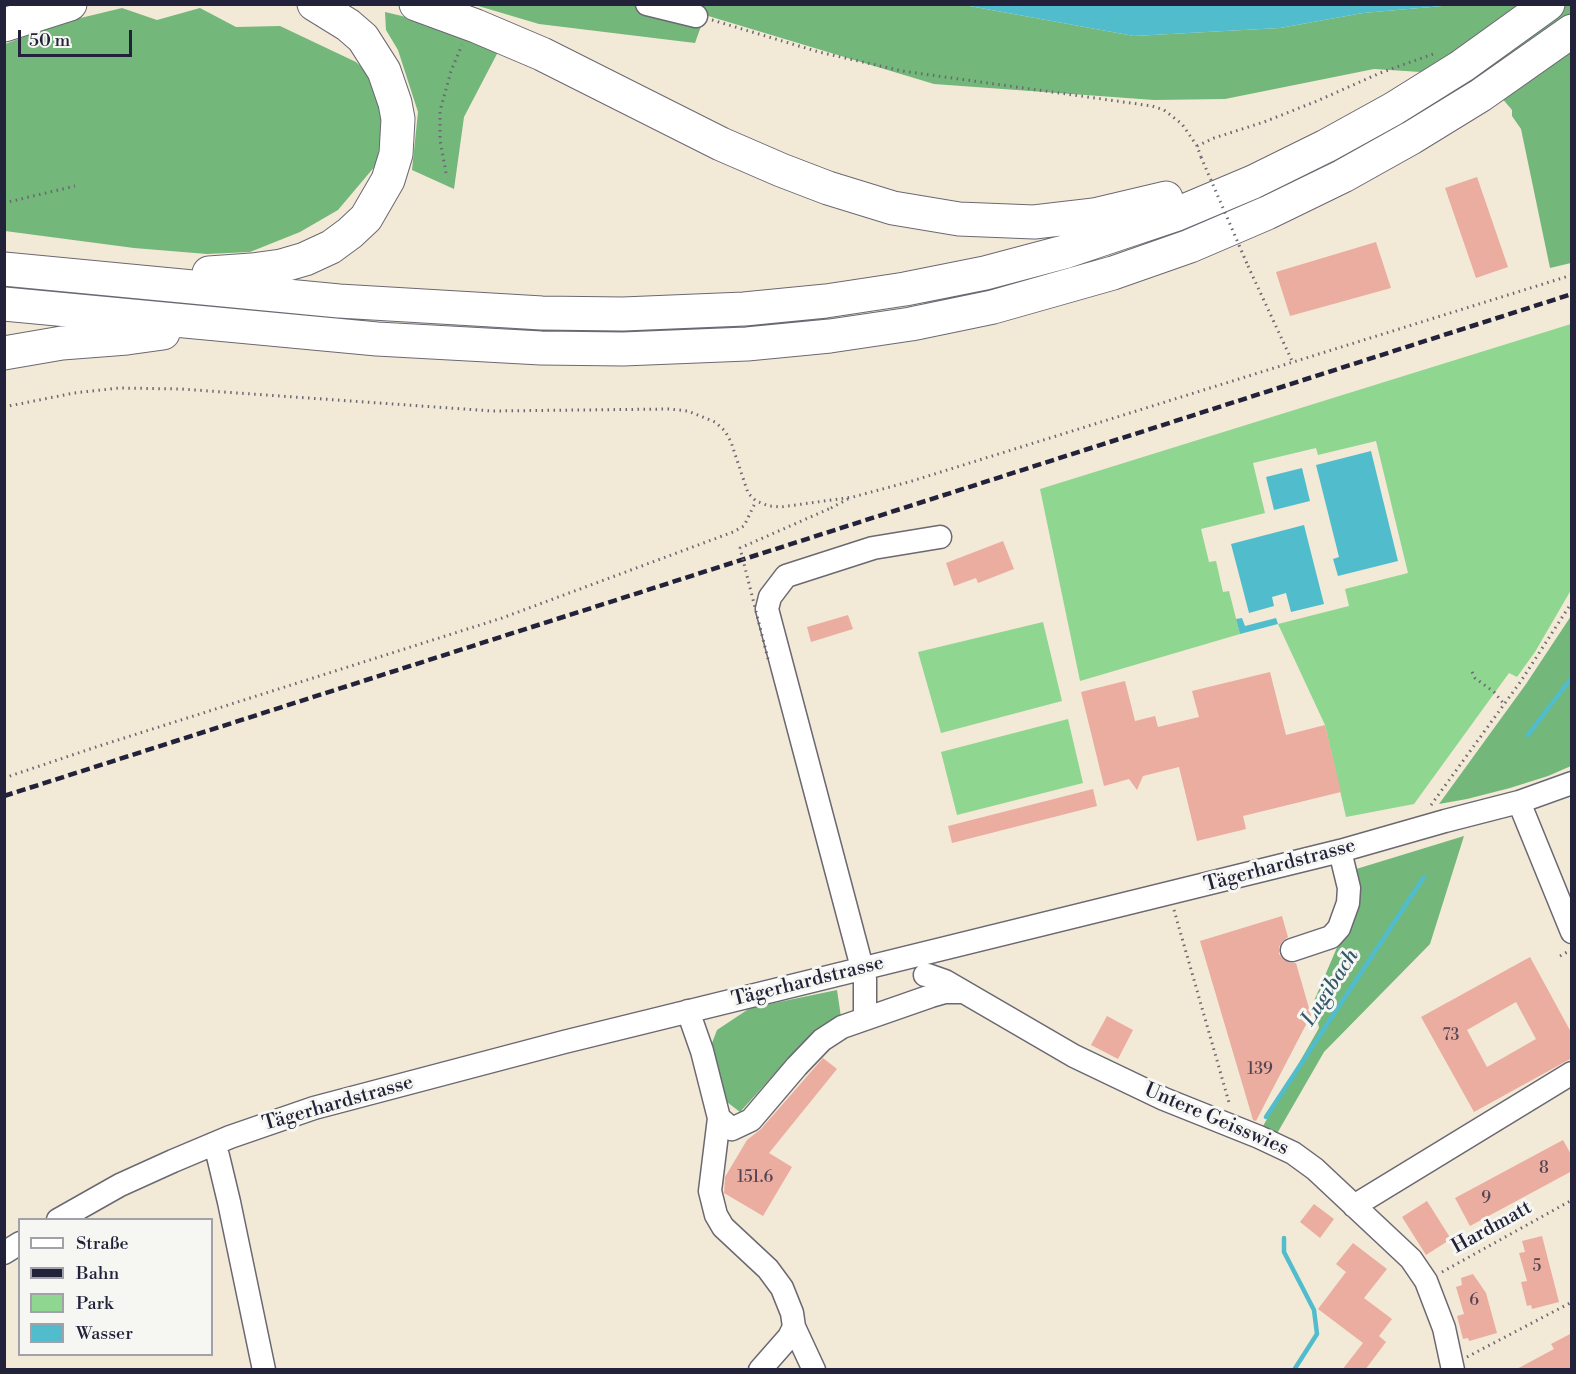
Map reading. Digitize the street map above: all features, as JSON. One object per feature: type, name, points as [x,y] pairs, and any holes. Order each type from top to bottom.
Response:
[{"type":"highway","points":[[4,15],[37,4]]},
{"type":"highway","points":[[4,25],[70,4]]},
{"type":"highway","points":[[123,281],[281,266],[305,259],[331,247],[366,218],[381,195],[393,164],[398,137],[395,103],[384,71],[363,38],[348,25],[314,4]]},
{"type":"highway","points":[[416,4],[542,54],[695,131],[781,170],[838,192],[893,208],[980,221],[1054,221],[1094,215],[1166,198],[1253,182]]},
{"type":"highway","points":[[4,269],[339,301],[501,312],[653,313],[785,306],[905,289],[1025,263],[1140,227],[1253,182],[1326,146],[1393,109],[1462,66],[1548,4]]},
{"type":"highway","points":[[4,304],[214,325],[459,344],[623,349],[788,340],[871,330],[952,316],[1034,297],[1113,273],[1190,246],[1267,213],[1351,172],[1411,138],[1481,95],[1572,31]]},
{"type":"highway","points":[[4,353],[62,343],[127,338],[214,325]]},
{"type":"street","points":[[647,4],[696,15]]},
{"type":"street","points":[[865,1019],[865,979],[767,609],[770,597],[786,576],[873,548],[940,537]]},
{"type":"street","name":"Tägerhardstrasse","points":[[62,1218],[120,1185],[213,1144],[314,1108],[688,1011],[1340,851],[1520,802],[1572,783]]},
{"type":"street","points":[[1520,802],[1572,932]]},
{"type":"street","points":[[1292,950],[1321,942],[1331,937],[1339,928],[1348,903],[1349,888],[1340,851]]},
{"type":"street","name":"Untere Geisswies","points":[[925,975],[945,981],[1074,1056],[1164,1099],[1293,1153],[1315,1169],[1411,1258],[1426,1281],[1444,1328],[1453,1367]]},
{"type":"street","points":[[719,1118],[732,1129],[751,1120],[822,1040],[842,1028],[931,996],[945,992],[961,992]]},
{"type":"street","points":[[688,1011],[702,1051],[719,1118],[710,1191],[716,1215],[723,1227],[768,1269],[782,1288],[792,1313],[794,1327],[814,1370]]},
{"type":"street","points":[[1354,1206],[1572,1073]]},
{"type":"street","points":[[213,1144],[226,1191],[264,1370]]},
{"type":"street","points":[[4,1253],[18,1245]]},
{"type":"street","points":[[760,1370],[789,1337],[794,1327]]},
{"type":"path","points":[[696,15],[819,52],[902,71],[1152,106],[1164,110],[1182,124],[1197,146],[1248,266],[1293,363]]},
{"type":"path","points":[[446,173],[440,133],[440,111],[451,71],[464,41]]},
{"type":"path","points":[[1197,146],[1264,122],[1436,52]]},
{"type":"path","points":[[4,202],[75,186]]},
{"type":"path","points":[[4,407],[74,393],[119,388],[181,388],[492,411],[669,409],[688,411],[715,422],[724,431],[731,442],[748,493],[756,501],[769,506],[781,507],[853,496],[944,472],[1572,275]]},
{"type":"path","points":[[768,659],[740,548],[853,496]]},
{"type":"path","points":[[4,778],[502,618],[733,532],[744,526],[756,501]]},
{"type":"path","points":[[1425,813],[1544,647],[1572,602]]},
{"type":"path","points":[[1472,672],[1475,678],[1494,692],[1504,704]]},
{"type":"path","points":[[1169,894],[1237,1129]]},
{"type":"path","points":[[1560,956],[1572,949]]},
{"type":"path","name":"Hardmatt","points":[[1426,1281],[1572,1200]]},
{"type":"path","points":[[1453,1367],[1572,1302]]},
{"type":"green space","points":[[475,5],[964,5],[1134,36],[1280,28],[1363,13],[1454,5],[1571,5],[1571,263],[1550,268],[1521,129],[1512,116],[1512,110],[1483,76],[1374,69],[1225,99],[1154,100],[934,84],[705,15],[695,43],[539,24]]},
{"type":"green space","points":[[122,8],[157,20],[200,8],[236,27],[280,26],[356,62],[374,79],[384,123],[376,165],[338,210],[300,232],[250,252],[207,254],[134,248],[5,231],[5,44],[64,22]]},
{"type":"green space","points":[[385,12],[423,21],[499,50],[464,117],[454,189],[412,170],[418,112],[398,50],[386,30]]},
{"type":"green space","points":[[1571,324],[1571,590],[1535,652],[1517,677],[1509,673],[1414,804],[1346,817],[1325,725],[1278,624],[1349,606],[1345,589],[1408,573],[1376,441],[1318,455],[1316,448],[1253,463],[1265,513],[1201,529],[1209,562],[1216,561],[1223,592],[1229,591],[1240,634],[1080,681],[1040,489]]},
{"type":"green space","points":[[1571,616],[1571,766],[1510,788],[1439,804],[1526,684]]},
{"type":"green space","points":[[1043,622],[1062,701],[941,733],[918,652]]},
{"type":"green space","points":[[1068,719],[1083,783],[957,815],[941,752]]},
{"type":"green space","points":[[1464,836],[1430,944],[1324,1052],[1275,1137],[1259,1133],[1319,1028],[1314,1001],[1360,894],[1353,870]]},
{"type":"green space","points":[[837,990],[841,1017],[819,1028],[740,1112],[723,1099],[707,1056],[717,1030],[750,1008]]},
{"type":"water","points":[[964,5],[1454,5],[1363,13],[1280,28],[1134,36]]},
{"type":"water","points":[[1371,451],[1398,561],[1338,576],[1333,559],[1339,557],[1316,465]]},
{"type":"water","points":[[1302,468],[1310,501],[1274,510],[1266,477]]},
{"type":"water","points":[[1304,525],[1324,604],[1291,612],[1286,593],[1272,597],[1274,606],[1249,613],[1231,544]]},
{"type":"water","points":[[1242,618],[1245,626],[1276,618],[1278,624],[1240,634],[1236,619]]},
{"type":"building","points":[[1477,177],[1508,267],[1476,278],[1445,188]]},
{"type":"building","points":[[1376,242],[1391,288],[1290,316],[1276,272]]},
{"type":"building","points":[[1003,541],[1014,569],[978,583],[976,578],[954,586],[946,563]]},
{"type":"building","points":[[848,615],[853,629],[811,642],[807,627]]},
{"type":"building","points":[[1270,672],[1286,735],[1325,725],[1341,792],[1243,816],[1246,829],[1197,841],[1179,767],[1143,776],[1137,790],[1129,779],[1104,786],[1081,692],[1125,681],[1135,721],[1155,716],[1158,727],[1199,717],[1192,691]]},
{"type":"building","points":[[1093,789],[1097,806],[952,843],[948,826]]},
{"type":"building","points":[[1282,916],[1288,937],[1279,947],[1279,954],[1284,960],[1296,963],[1311,1015],[1256,1121],[1253,1120],[1200,941]]},
{"type":"building","points":[[1530,957],[1572,1034],[1572,1058],[1474,1112],[1421,1017]],"holes":[[[1516,1002],[1536,1039],[1487,1067],[1467,1030]]]},
{"type":"building","points":[[1107,1016],[1133,1030],[1118,1059],[1091,1045]]},
{"type":"building","points":[[823,1058],[837,1069],[769,1153],[792,1167],[763,1216],[724,1193],[725,1177],[747,1140],[761,1129]]},
{"type":"building","points":[[1563,1140],[1572,1156],[1572,1171],[1470,1226],[1455,1198]]},
{"type":"building","points":[[1427,1201],[1451,1239],[1426,1255],[1402,1217]]},
{"type":"building","points":[[1314,1204],[1334,1219],[1320,1238],[1300,1222]]},
{"type":"building","points":[[1542,1236],[1559,1302],[1532,1309],[1531,1305],[1527,1306],[1521,1282],[1527,1281],[1519,1253],[1525,1252],[1522,1241]]},
{"type":"building","points":[[1353,1243],[1387,1269],[1364,1298],[1392,1319],[1379,1336],[1386,1342],[1365,1370],[1342,1370],[1363,1343],[1318,1309],[1346,1272],[1336,1264]]},
{"type":"building","points":[[1473,1274],[1486,1293],[1497,1333],[1469,1341],[1468,1338],[1463,1339],[1457,1316],[1464,1314],[1456,1287],[1462,1285],[1461,1278]]},
{"type":"building","points":[[1572,1333],[1572,1370],[1515,1370],[1554,1349],[1551,1344]]},
{"type":"waterway","name":"Lugibach","points":[[1528,735],[1572,677]]},
{"type":"waterway","name":"Lugibach","points":[[1266,1117],[1424,877]]},
{"type":"waterway","name":"Lugibach","points":[[1284,1238],[1284,1252],[1314,1310],[1317,1334],[1294,1370]]},
{"type":"railway","points":[[4,796],[1572,294]]}]
